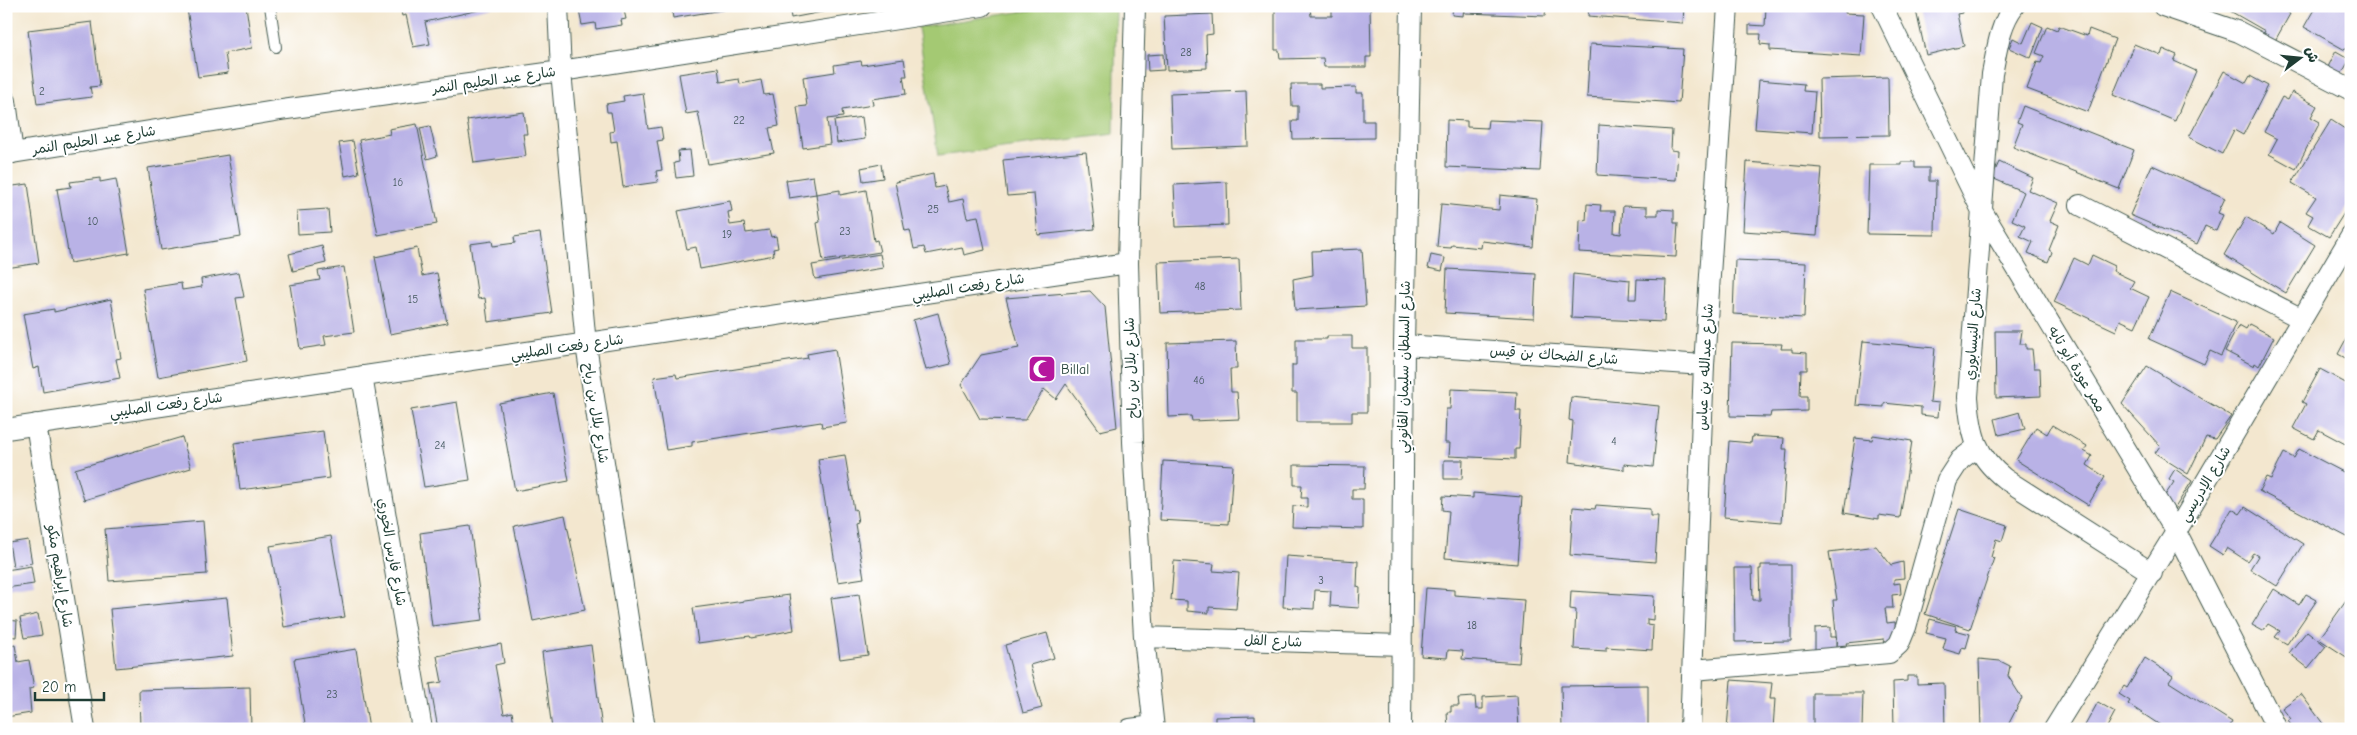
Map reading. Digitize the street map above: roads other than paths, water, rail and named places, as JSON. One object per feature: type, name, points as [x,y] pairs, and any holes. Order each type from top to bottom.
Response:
[{"type":"street","name":"شارع بلال بن رباح","points":[[558,6],[561,71],[586,345],[645,729]]},
{"type":"street","name":"شارع عبد الحليم النمر","points":[[9,153],[282,110],[561,71],[982,6]]},
{"type":"street","name":"شارع بلال بن رباح","points":[[1135,6],[1128,263],[1133,442],[1144,637],[1153,728]]},
{"type":"street","name":"شارع السلطان سليمان القانوني","points":[[1401,729],[1404,345],[1411,6]]},
{"type":"street","name":"شارع عبدالله بن عباس","points":[[1690,729],[1704,365],[1728,6]]},
{"type":"street","name":"ممر عودة أبو تايه","points":[[1882,6],[1982,211],[2176,532],[2278,729]]},
{"type":"street","name":"شارع النيسابوري","points":[[2014,6],[2007,14],[1992,74],[1968,397],[1970,425],[1977,447],[1988,465],[2005,478],[2152,573]]},
{"type":"street","points":[[2163,6],[2239,32],[2351,90]]},
{"type":"street","points":[[6,101],[9,153]]},
{"type":"street","points":[[2080,205],[2302,319]]},
{"type":"street","name":"شارع الإدريسي","points":[[2054,729],[2152,573],[2351,236]]},
{"type":"street","name":"شارع رفعت الصليبي","points":[[6,429],[586,345],[1128,263]]},
{"type":"street","name":"شارع الضحاك بن قيس","points":[[1404,345],[1704,365]]},
{"type":"street","name":"شارع فارس الخوري","points":[[362,376],[422,729]]},
{"type":"street","name":"شارع إبراهيم منكو","points":[[36,424],[84,729]]},
{"type":"street","points":[[1693,670],[1889,653],[1899,644],[1906,627],[1947,480],[1960,460],[1977,447]]},
{"type":"street","name":"شارع الفل","points":[[1144,637],[1402,645]]},
{"type":"street","points":[[1130,729],[1153,728]]},
{"type":"lane","points":[[270,6],[276,47]]},
{"type":"place","name":"Billal","points":[[1042,369]]}]
